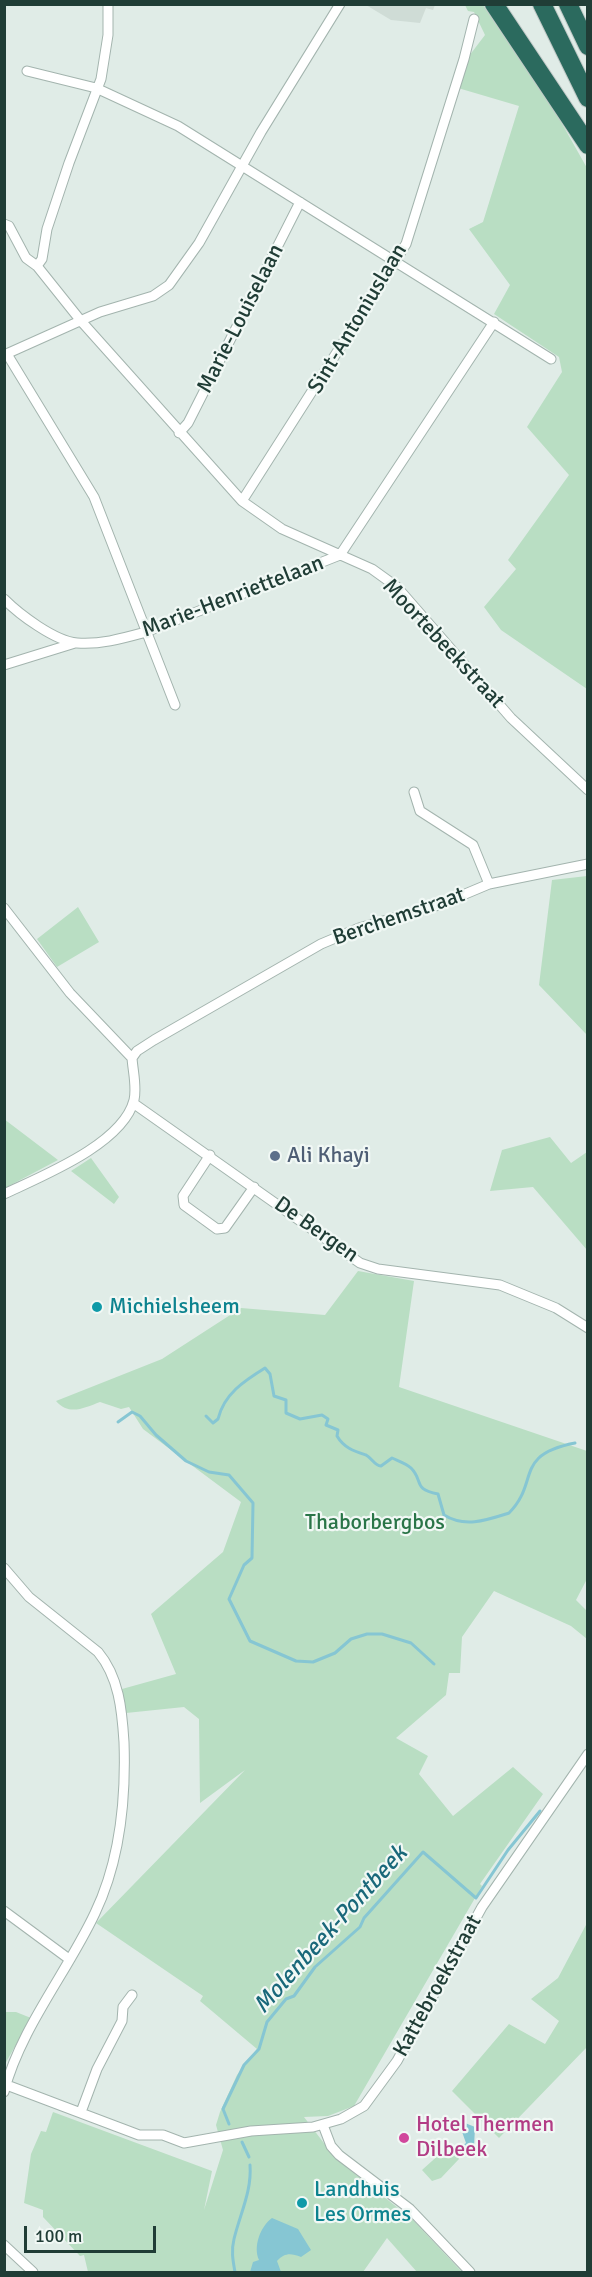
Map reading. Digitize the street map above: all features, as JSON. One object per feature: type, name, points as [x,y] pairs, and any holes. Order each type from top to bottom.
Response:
[{"type":"highway","points":[[494,4],[588,145]]},
{"type":"highway","points":[[542,4],[588,98]]},
{"type":"highway","points":[[568,4],[584,38]]},
{"type":"highway","points":[[578,4],[584,38]]},
{"type":"street","points":[[37,266],[42,259],[47,229],[96,88],[108,35],[108,4]]},
{"type":"street","points":[[175,705],[94,497],[6,355],[100,312],[153,296],[169,285],[200,243],[261,132],[340,4]]},
{"type":"street","name":"Sint-Antoniuslaan","points":[[242,501],[396,262],[405,244],[464,59],[474,18]]},
{"type":"street","points":[[27,71],[96,88],[178,126],[243,164],[551,359]]},
{"type":"street","name":"Marie-Louiselaan","points":[[179,433],[188,423],[300,202]]},
{"type":"street","name":"Moortebeekstraat","points":[[4,224],[9,226],[26,258],[37,266],[81,321],[242,501],[282,529],[372,569],[397,587],[511,718],[588,790]]},
{"type":"street","name":"Marie-Henriettelaan","points":[[4,599],[33,623],[75,643],[116,640],[146,632],[340,555],[494,322]]},
{"type":"street","points":[[4,665],[75,643]]},
{"type":"street","points":[[414,792],[420,811],[473,845],[489,884]]},
{"type":"street","name":"Berchemstraat","points":[[132,1058],[137,1051],[153,1040],[321,944],[359,928],[439,905],[489,884],[588,864]]},
{"type":"street","points":[[4,908],[69,993],[132,1058],[136,1091],[133,1103],[119,1125],[106,1137],[48,1172],[4,1194]]},
{"type":"street","name":"De Bergen","points":[[133,1103],[210,1155],[330,1244],[360,1263],[378,1269],[500,1285],[556,1308],[588,1328]]},
{"type":"street","points":[[210,1155],[183,1196],[184,1205],[217,1229],[225,1228],[254,1187]]},
{"type":"street","points":[[4,1568],[29,1597],[98,1652],[113,1677],[121,1710],[125,1764],[124,1796],[116,1848],[96,1911],[49,1993],[5,2087]]},
{"type":"street","name":"Kattebroekstraat","points":[[5,2087],[81,2112],[139,2135],[163,2135],[180,2143],[233,2134],[323,2125],[349,2115],[375,2094],[397,2061],[482,1907],[588,1754]]},
{"type":"street","points":[[4,1911],[69,1959]]},
{"type":"street","points":[[81,2112],[97,2069],[122,2021],[123,2007],[132,1995]]},
{"type":"street","points":[[323,2125],[331,2146],[339,2155],[410,2209],[470,2272]]},
{"type":"street","points":[[4,2245],[33,2272]]},
{"type":"shaded area","points":[[366,5],[435,5],[433,10],[426,8],[420,23],[391,20]]},
{"type":"green space","points":[[465,5],[483,5],[556,113],[587,168],[587,689],[501,630],[484,607],[516,569],[508,560],[569,475],[527,427],[562,372],[559,357],[494,314],[510,285],[469,229],[483,222],[519,106],[458,88],[466,60],[485,35],[474,12],[468,11]]},
{"type":"green space","points":[[587,876],[587,1035],[539,985],[552,880]]},
{"type":"green space","points":[[78,907],[99,942],[57,967],[37,939]]},
{"type":"green space","points":[[4,1119],[58,1160],[5,1188],[4,1188]]},
{"type":"green space","points":[[550,1137],[571,1163],[587,1152],[587,1250],[533,1187],[490,1191],[502,1150]]},
{"type":"green space","points":[[91,1158],[119,1197],[114,1204],[71,1171]]},
{"type":"green space","name":"Thaborbergbos","points":[[358,1271],[414,1281],[399,1387],[587,1451],[587,1579],[576,1600],[587,1611],[587,1639],[571,1626],[494,1591],[462,1637],[460,1673],[449,1673],[446,1695],[396,1738],[428,1756],[419,1774],[453,1816],[513,1767],[543,1794],[480,1884],[482,1886],[354,2106],[328,2116],[304,2117],[336,2159],[412,2219],[462,2272],[417,2272],[387,2238],[363,2272],[88,2272],[84,2255],[80,2256],[43,2217],[43,2210],[24,2203],[31,2154],[41,2131],[46,2132],[53,2112],[212,2171],[204,2210],[223,2150],[216,2125],[220,2112],[237,2075],[257,2049],[200,2001],[203,1996],[96,1923],[245,1770],[200,1803],[199,1719],[184,1707],[126,1713],[122,1689],[176,1674],[151,1614],[223,1552],[241,1502],[143,1429],[129,1407],[121,1409],[100,1402],[71,1409],[61,1406],[56,1401],[162,1359],[241,1308],[325,1315]]},
{"type":"green space","points":[[587,1923],[587,2047],[499,2138],[452,2091],[509,2024],[545,2044],[559,2021],[531,1999],[558,1978]]},
{"type":"green space","points":[[5,2012],[16,2012],[31,2018],[5,2064]]},
{"type":"green space","points":[[442,2148],[454,2150],[459,2159],[441,2178],[432,2181],[422,2170],[442,2152]]},
{"type":"water","points":[[465,2123],[475,2127],[474,2147],[462,2146],[466,2143],[461,2129]]},
{"type":"water","points":[[272,2218],[298,2229],[311,2250],[301,2257],[285,2255],[280,2258],[277,2261],[281,2272],[250,2272],[253,2262],[259,2260],[257,2243],[261,2232]]},
{"type":"waterway","points":[[206,1416],[213,1423],[218,1419],[230,1395],[242,1383],[265,1368],[270,1374],[274,1396],[286,1400],[286,1413],[300,1419],[322,1415],[328,1419],[326,1425],[338,1430],[337,1436],[346,1446],[366,1455],[381,1466],[392,1458],[407,1465],[415,1473],[421,1487],[438,1494],[444,1515],[468,1522],[509,1513],[524,1491],[535,1462],[556,1448],[575,1443]]},
{"type":"waterway","points":[[118,1422],[132,1412],[140,1416],[156,1435],[186,1461],[209,1472],[229,1475],[253,1503],[252,1558],[244,1565],[229,1599],[250,1641],[296,1661],[313,1662],[335,1653],[351,1639],[367,1634],[382,1634],[411,1643],[434,1664]]},
{"type":"waterway","name":"Molenbeek-Pontbeek","points":[[229,2124],[223,2109],[244,2065],[259,2049],[267,2022],[286,1999],[294,1996],[315,1967],[360,1927],[364,1918],[423,1852],[476,1898],[508,1850],[540,1811]]},
{"type":"waterway","name":"Molenbeek-Pontbeek","points":[[242,2142],[249,2157]]},
{"type":"waterway","name":"Molenbeek-Pontbeek","points":[[235,2272],[233,2243],[247,2193],[250,2165]]},
{"type":"place","name":"Ali Khayi","points":[[275,1156]]},
{"type":"place","name":"Michielsheem","points":[[97,1307]]},
{"type":"place","name":"Hotel Thermen Dilbeek","points":[[404,2138]]},
{"type":"place","name":"Landhuis Les Ormes","points":[[302,2203]]}]
